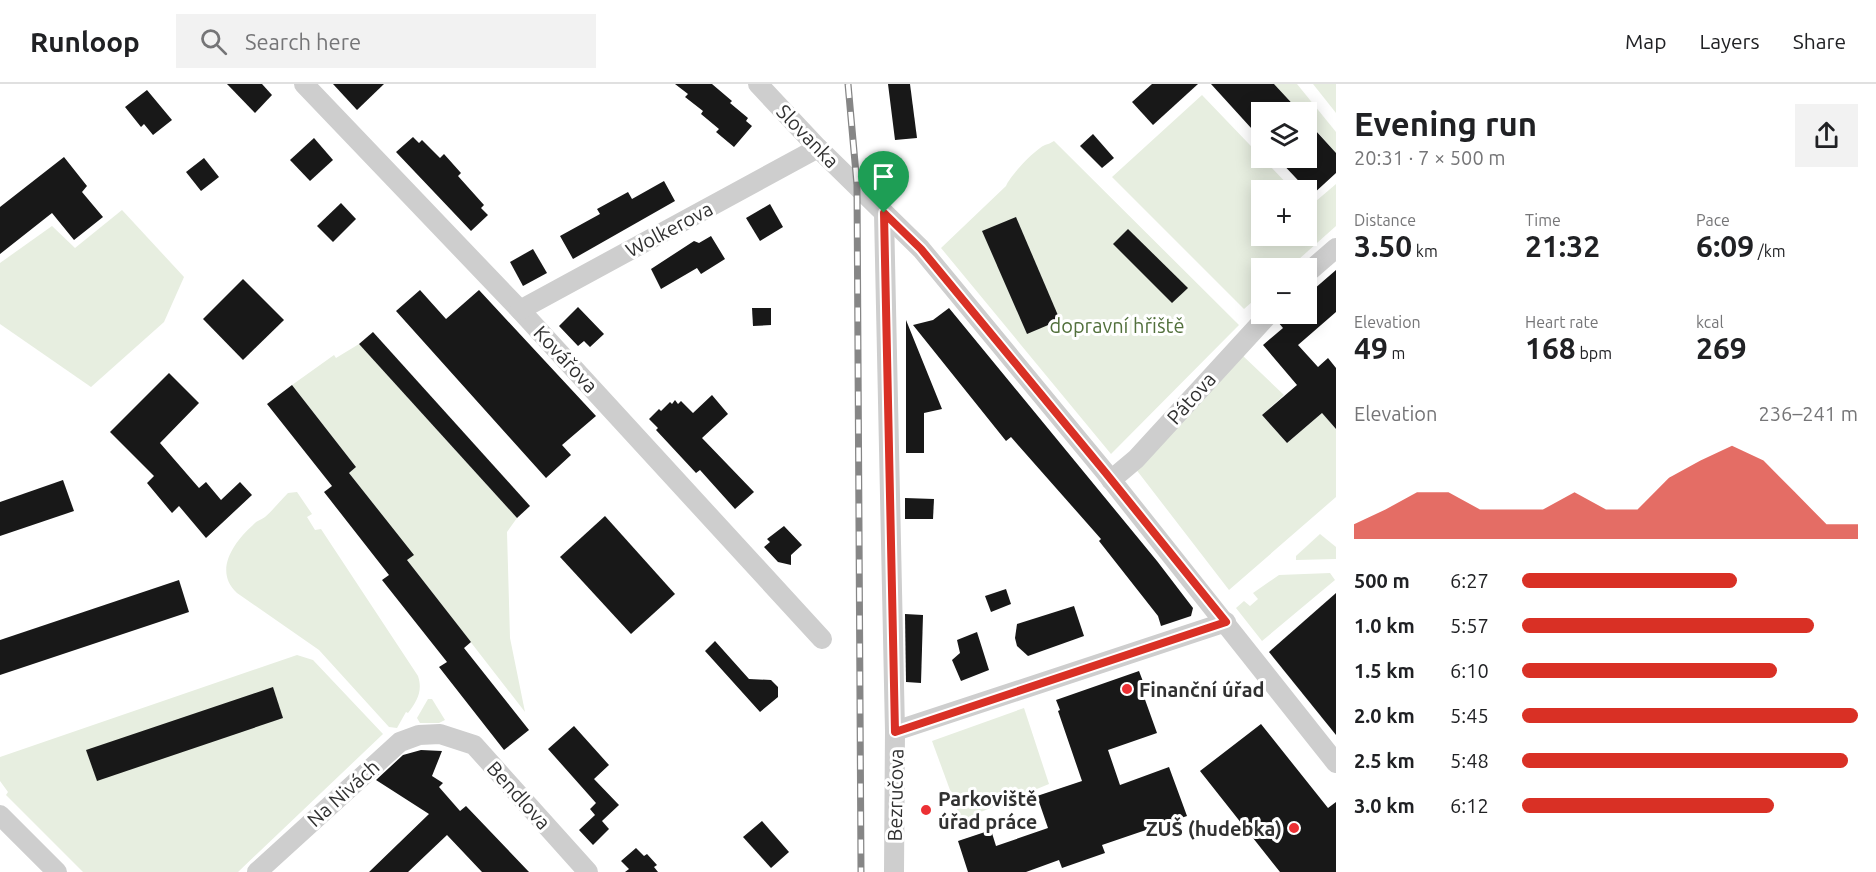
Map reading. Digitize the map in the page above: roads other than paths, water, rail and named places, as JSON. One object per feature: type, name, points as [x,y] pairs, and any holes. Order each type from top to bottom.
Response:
[{"type":"street","name":"Kovářova","points":[[304,84],[520,309],[822,639]]},
{"type":"street","name":"Slovanka","points":[[758,84],[818,148],[921,249],[1226,622],[1336,763]]},
{"type":"street","name":"Wolkerova","points":[[520,309],[818,148]]},
{"type":"street","name":"Bezručova","points":[[884,213],[895,732],[894,872]]},
{"type":"street","points":[[1317,264],[1336,248]]},
{"type":"street","name":"Pátova","points":[[1111,480],[1136,459],[1260,324]]},
{"type":"street","points":[[895,732],[1226,622]]},
{"type":"street","name":"Na Nivách","points":[[257,872],[400,742],[419,735],[440,734]]},
{"type":"street","name":"Bendlova","points":[[440,734],[474,745],[588,872]]},
{"type":"street","points":[[0,815],[57,872]]},
{"type":"railway","points":[[848,84],[857,185],[861,872]]},
{"type":"place","name":"Finanční úřad","points":[[1127,689]]},
{"type":"place","name":"Parkoviště úřad práce","points":[[926,810]]},
{"type":"place","name":"ZUŠ (hudebka)","points":[[1294,828]]},
{"type":"park label","name":"dopravní hřiště","points":[[1117,325]]}]
